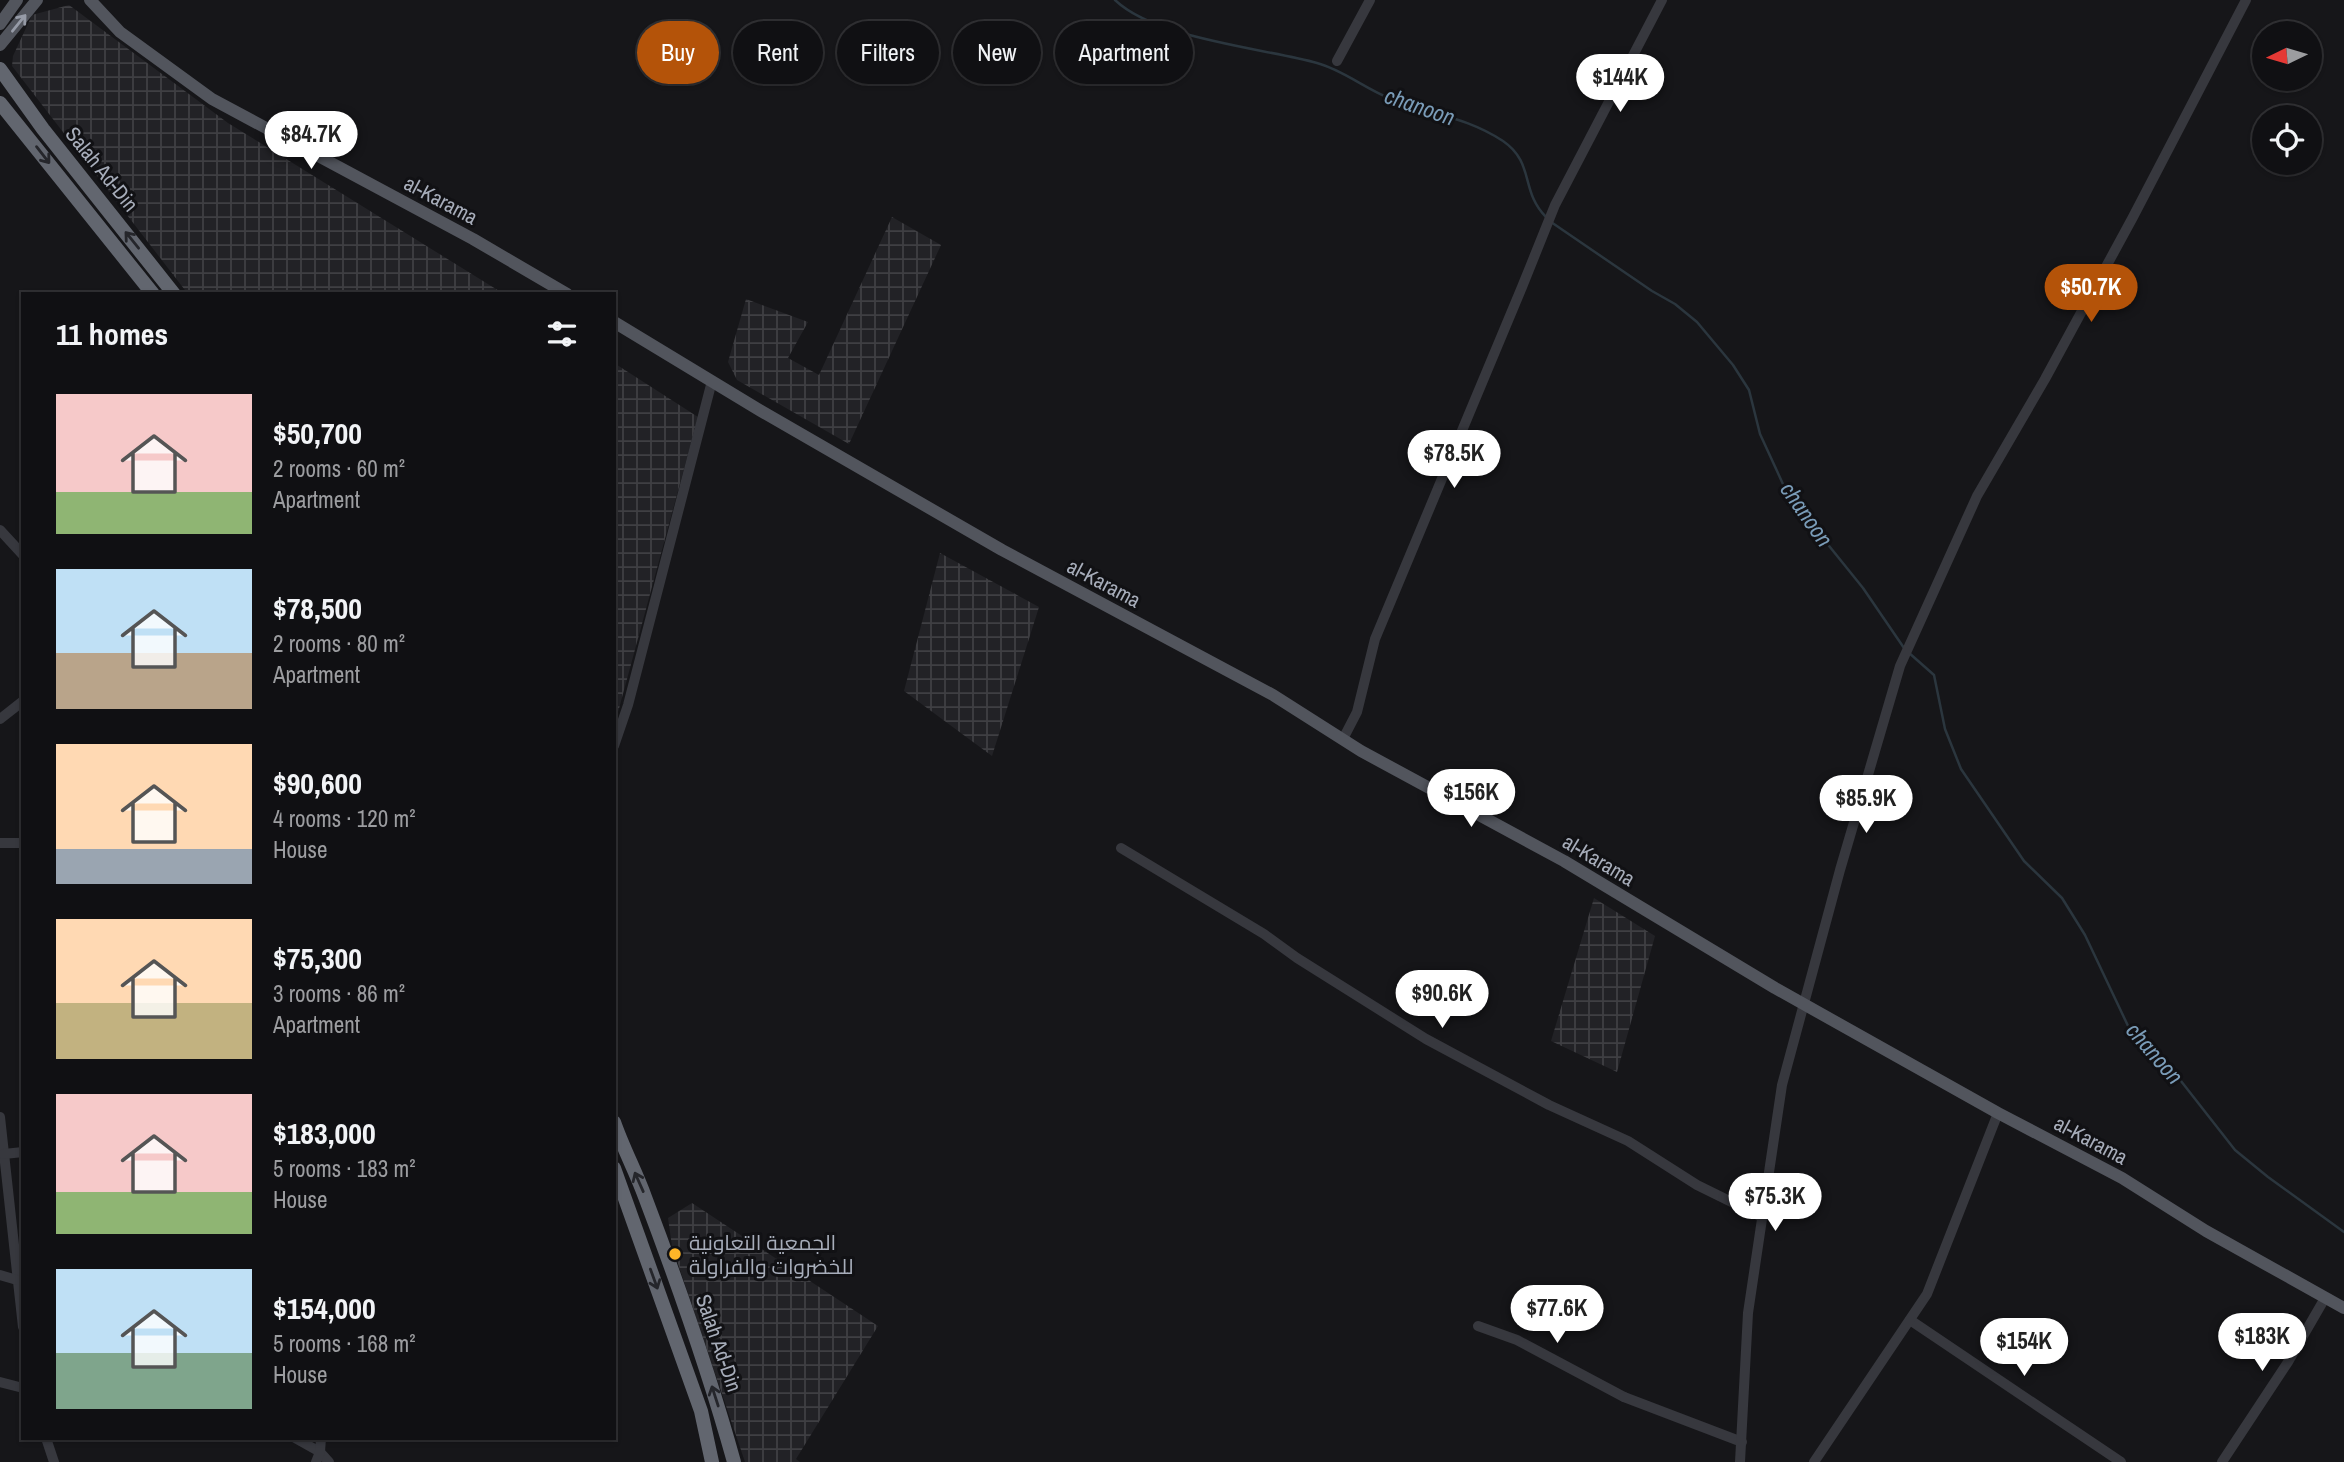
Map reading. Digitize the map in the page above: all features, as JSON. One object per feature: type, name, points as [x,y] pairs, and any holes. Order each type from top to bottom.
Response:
[{"type":"highway","name":"Salah Ad-Din","points":[[0,69],[172,292]]},
{"type":"highway","name":"Salah Ad-Din","points":[[0,103],[151,292]]},
{"type":"highway","name":"Salah Ad-Din","points":[[616,1127],[676,1283],[716,1399],[734,1462]]},
{"type":"highway","name":"Salah Ad-Din","points":[[616,1174],[701,1411],[712,1462]]},
{"type":"main road","points":[[0,24],[17,0]]},
{"type":"main road","points":[[0,45],[37,0]]},
{"type":"main road","name":"al-Karama","points":[[90,0],[120,32],[212,99],[473,239],[564,292]]},
{"type":"main road","name":"al-Karama","points":[[616,323],[1002,550],[1273,695],[1361,751],[1564,861],[1775,988],[1998,1113],[2122,1178],[2206,1231],[2344,1308]]},
{"type":"street","points":[[1337,61],[1370,0]]},
{"type":"street","points":[[1343,739],[1357,712],[1375,639],[1551,214],[1662,0]]},
{"type":"street","points":[[1740,1462],[1748,1313],[1782,1085],[1902,660],[1977,496],[2045,379],[2246,0]]},
{"type":"street","points":[[616,740],[628,705],[712,382]]},
{"type":"street","points":[[0,530],[21,553]]},
{"type":"street","points":[[0,719],[21,703]]},
{"type":"street","points":[[0,843],[21,843]]},
{"type":"street","points":[[1121,848],[1264,934],[1297,958],[1426,1039],[1549,1105],[1628,1141],[1697,1185],[1762,1217]]},
{"type":"street","points":[[1814,1462],[1927,1294],[1998,1113]]},
{"type":"street","points":[[0,1118],[21,1311]]},
{"type":"street","points":[[4,1154],[21,1152]]},
{"type":"street","points":[[0,1234],[13,1237]]},
{"type":"street","points":[[0,1275],[17,1280]]},
{"type":"street","points":[[2222,1462],[2288,1362],[2325,1298]]},
{"type":"street","points":[[1910,1320],[2121,1462]]},
{"type":"street","points":[[1478,1326],[1517,1340],[1624,1397],[1742,1442]]},
{"type":"street","points":[[0,1382],[21,1387]]},
{"type":"street","points":[[47,1440],[54,1462]]},
{"type":"street","points":[[297,1440],[318,1457],[329,1462]]},
{"type":"shaded area","points":[[69,5],[228,123],[501,292],[186,292],[12,66],[13,56],[32,15]]},
{"type":"shaded area","points":[[892,217],[941,245],[849,444],[737,380],[728,362],[746,299],[808,322],[788,358],[819,375]]},
{"type":"shaded area","points":[[616,364],[698,417],[616,720]]},
{"type":"shaded area","points":[[940,553],[1039,607],[992,756],[904,691]]},
{"type":"shaded area","points":[[1594,898],[1655,936],[1617,1072],[1551,1041]]},
{"type":"shaded area","points":[[692,1203],[878,1326],[796,1459],[800,1462],[745,1462],[672,1246],[668,1218]]},
{"type":"waterway","name":"chanoon","points":[[1115,0],[1133,13],[1156,24],[1211,40],[1327,66],[1389,98],[1489,133],[1503,141],[1520,158],[1533,197],[1546,217]]},
{"type":"waterway","name":"chanoon","points":[[1551,222],[1675,304],[1697,322],[1733,365],[1749,390],[1760,434],[1788,495],[1863,588],[1904,648]]},
{"type":"waterway","name":"chanoon","points":[[1908,652],[1934,675],[1945,729],[1961,769],[2024,861],[2062,898],[2085,935],[2129,1028],[2144,1047],[2170,1067],[2235,1150],[2344,1232]]},
{"type":"place","name":"الجمعية التعاونية للخضروات والفراولة","points":[[675,1254]]}]
